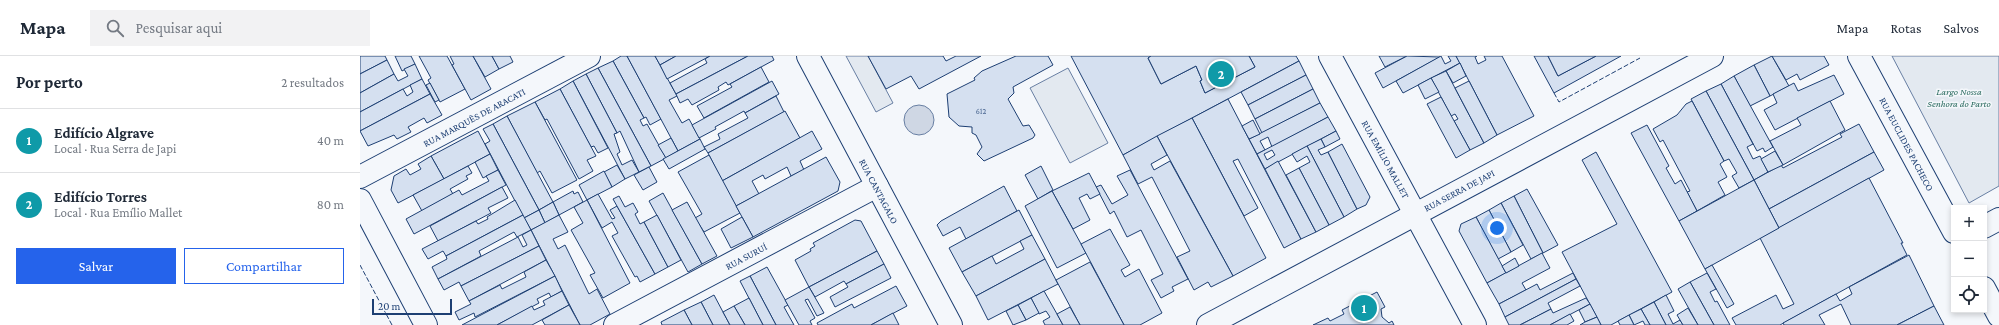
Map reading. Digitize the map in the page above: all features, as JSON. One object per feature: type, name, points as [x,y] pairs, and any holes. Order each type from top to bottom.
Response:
[{"type":"street","name":"RUA MARQUÊS DE ARACATI","points":[[360,177],[589,56]]},
{"type":"street","name":"RUA CANTAGALO","points":[[808,56],[951,325]]},
{"type":"street","name":"RUA EMÍLIO MALLET","points":[[1330,56],[1475,325]]},
{"type":"street","name":"RUA SERRA DE JAPI","points":[[1208,325],[1712,56]]},
{"type":"street","name":"RUA EUCLIDES PACHECO","points":[[1859,56],[1951,226]]},
{"type":"street","name":"RUA SURUÍ","points":[[615,325],[877,186]]},
{"type":"street","points":[[360,200],[426,325]]},
{"type":"street","points":[[1987,225],[1999,219]]},
{"type":"street","points":[[1987,294],[1999,316]]},
{"type":"green space","points":[[846,56],[868,56],[893,103],[876,112]]},
{"type":"green space","name":"Largo Nossa Senhora do Parto","points":[[1892,56],[1999,56],[1999,186],[1969,203]]},
{"type":"green space","points":[[1068,68],[1108,143],[1070,163],[1030,88]]},
{"type":"shaded area","points":[[919,105],[929,110],[934,120],[929,130],[919,135],[909,130],[904,120],[909,110]]},
{"type":"building","points":[[360,56],[385,56],[387,60],[360,74]]},
{"type":"building","points":[[395,56],[411,56],[415,64],[402,71]]},
{"type":"building","points":[[419,56],[447,56],[465,89],[440,102],[428,80],[431,78]]},
{"type":"building","points":[[450,56],[473,56],[491,89],[471,100],[452,65],[454,64]]},
{"type":"building","points":[[473,56],[492,56],[499,69],[485,77]]},
{"type":"building","points":[[492,56],[510,56],[513,62],[499,69]]},
{"type":"building","points":[[621,56],[627,56],[661,119],[650,125],[646,117],[644,118],[613,61]]},
{"type":"building","points":[[627,56],[655,56],[677,96],[669,100],[682,123],[689,119],[700,139],[678,151]]},
{"type":"building","points":[[655,56],[676,56],[660,65]]},
{"type":"building","points":[[676,56],[710,56],[667,79],[660,65]]},
{"type":"building","points":[[710,56],[748,56],[676,94],[670,83],[707,63],[705,59]]},
{"type":"building","points":[[748,56],[772,56],[774,60],[728,85],[726,82],[718,87],[719,90],[692,105],[688,99],[680,103],[676,94]]},
{"type":"building","points":[[868,56],[943,56],[946,61],[956,56],[981,56],[919,89],[911,76],[886,89]]},
{"type":"building","points":[[1016,56],[1048,56],[1053,65],[1013,87],[1014,93],[1008,99],[1023,126],[1029,125],[1035,135],[1033,138],[984,161],[977,154],[982,147],[976,135],[972,133],[972,127],[959,126],[949,117],[947,94],[975,80],[974,78],[982,71]]},
{"type":"building","points":[[1071,56],[1151,56],[1148,58],[1161,84],[1196,66],[1202,80],[1200,81],[1205,93],[1255,67],[1249,56],[1296,56],[1299,61],[1123,155]]},
{"type":"building","points":[[1151,56],[1249,56],[1255,67],[1205,93],[1200,81],[1202,80],[1196,66],[1161,84],[1148,58]]},
{"type":"building","points":[[1379,56],[1407,56],[1385,67]]},
{"type":"building","points":[[1407,56],[1440,57],[1383,88],[1375,73]]},
{"type":"building","points":[[1441,56],[1445,64],[1451,61],[1448,56],[1456,56],[1460,63],[1403,93],[1396,81]]},
{"type":"building","points":[[1456,56],[1477,56],[1475,57],[1478,64],[1486,60],[1484,56],[1502,56],[1534,116],[1497,135]]},
{"type":"building","points":[[1534,56],[1548,56],[1558,76],[1596,56],[1621,56],[1554,93]]},
{"type":"building","points":[[1548,56],[1596,56],[1558,76]]},
{"type":"building","points":[[1772,56],[1789,86],[1770,96],[1754,65]]},
{"type":"building","points":[[1772,56],[1824,56],[1829,65],[1800,80],[1797,74],[1786,80]]},
{"type":"building","points":[[387,60],[394,74],[360,93],[360,74]]},
{"type":"building","points":[[613,61],[644,118],[640,120],[643,126],[647,124],[666,158],[651,166],[598,68]]},
{"type":"building","points":[[1299,61],[1306,75],[1248,105],[1241,92]]},
{"type":"building","points":[[1460,63],[1466,76],[1453,83],[1446,71]]},
{"type":"building","points":[[415,64],[422,79],[360,112],[360,93],[394,74],[398,81],[408,76],[404,69]]},
{"type":"building","points":[[1754,65],[1770,96],[1750,106],[1734,76]]},
{"type":"building","points":[[761,67],[769,82],[704,118],[697,106],[732,87],[730,84]]},
{"type":"building","points":[[598,68],[651,166],[639,172],[620,131],[617,133],[586,74]]},
{"type":"building","points":[[1446,71],[1484,143],[1470,150],[1454,121],[1458,119],[1455,114],[1451,116],[1431,78]]},
{"type":"building","points":[[586,74],[617,133],[614,134],[620,152],[617,154],[622,165],[632,160],[639,172],[625,179],[573,81]]},
{"type":"building","points":[[1306,75],[1313,89],[1255,119],[1248,105]]},
{"type":"building","points":[[1834,75],[1844,94],[1775,130],[1764,110],[1777,103],[1773,94],[1794,83],[1798,91]]},
{"type":"building","points":[[1734,76],[1773,147],[1765,152],[1763,148],[1757,151],[1721,84]]},
{"type":"building","points":[[1431,78],[1439,92],[1425,99],[1418,85]]},
{"type":"building","points":[[422,79],[430,94],[360,131],[360,112],[403,89],[407,96],[413,92],[410,85]]},
{"type":"building","points":[[573,81],[608,148],[598,153],[594,146],[591,147],[560,89]]},
{"type":"building","points":[[772,81],[779,94],[745,113],[744,111],[715,127],[716,129],[699,138],[692,125]]},
{"type":"building","points":[[1469,81],[1497,135],[1484,143],[1455,88]]},
{"type":"building","points":[[430,83],[439,100],[435,102],[426,85]]},
{"type":"building","points":[[1721,84],[1753,144],[1747,147],[1753,159],[1760,156],[1768,172],[1754,180],[1706,91]]},
{"type":"building","points":[[560,89],[596,156],[587,160],[593,171],[579,179],[547,119],[545,120],[535,102]]},
{"type":"building","points":[[1313,89],[1320,103],[1262,133],[1255,119]]},
{"type":"building","points":[[1706,91],[1754,180],[1739,188],[1732,176],[1737,173],[1729,159],[1724,161],[1691,99]]},
{"type":"building","points":[[430,94],[442,115],[427,123],[424,118],[408,127],[411,132],[397,139],[394,135],[368,146],[360,131]]},
{"type":"building","points":[[776,96],[784,112],[708,153],[704,147],[720,139],[718,134],[748,118],[745,113]]},
{"type":"building","points":[[1441,97],[1470,150],[1456,158],[1427,104]]},
{"type":"building","points":[[1228,99],[1301,239],[1284,248],[1238,159],[1233,161],[1258,208],[1244,216],[1192,118]]},
{"type":"building","points":[[1692,101],[1724,161],[1720,164],[1727,177],[1718,182],[1725,195],[1697,211],[1687,192],[1690,191],[1663,140],[1660,142],[1653,129],[1677,115],[1686,104]]},
{"type":"building","points":[[1830,101],[1845,130],[1783,165],[1770,141],[1801,125],[1797,118]]},
{"type":"building","points":[[535,102],[577,180],[552,193],[540,171],[537,173],[507,116]]},
{"type":"building","points":[[1320,103],[1328,117],[1272,147],[1268,137],[1260,141],[1265,150],[1257,154],[1249,139]]},
{"type":"building","points":[[785,111],[800,138],[722,181],[708,153]]},
{"type":"building","points":[[507,116],[553,202],[539,210],[493,124]]},
{"type":"building","points":[[1328,117],[1336,131],[1265,169],[1257,154]],"holes":[[[1272,150],[1275,155],[1267,160],[1264,154]]]},
{"type":"building","points":[[1192,118],[1266,258],[1233,276],[1157,136]]},
{"type":"building","points":[[1253,120],[1260,134],[1249,139],[1242,126]]},
{"type":"building","points":[[493,124],[539,210],[524,218],[485,144],[490,141],[483,129]]},
{"type":"building","points":[[1859,124],[1874,152],[1769,209],[1754,180],[1781,165],[1783,168],[1842,137],[1840,134]]},
{"type":"building","points":[[1647,125],[1669,166],[1666,168],[1675,184],[1681,180],[1697,211],[1679,221],[1631,133]]},
{"type":"building","points":[[478,131],[490,154],[444,179],[431,156]]},
{"type":"building","points":[[812,131],[822,149],[800,161],[804,170],[791,176],[787,167],[765,179],[763,175],[752,181],[759,194],[736,206],[722,181]]},
{"type":"building","points":[[1336,131],[1340,139],[1325,147],[1321,139]]},
{"type":"building","points":[[1157,136],[1167,155],[1151,164],[1154,170],[1170,161],[1233,276],[1211,287],[1208,282],[1194,290],[1177,257],[1190,251],[1152,177],[1138,184],[1123,155]]},
{"type":"building","points":[[671,138],[678,151],[666,158],[658,145]]},
{"type":"building","points":[[700,139],[705,149],[669,169],[663,159]]},
{"type":"building","points":[[1321,139],[1325,147],[1318,150],[1321,155],[1328,152],[1357,209],[1344,217],[1307,146]]},
{"type":"building","points":[[1342,144],[1370,197],[1366,205],[1357,209],[1328,152]]},
{"type":"building","points":[[1307,146],[1344,217],[1329,225],[1299,168],[1310,162],[1307,156],[1297,162],[1292,154]]},
{"type":"building","points":[[1775,151],[1783,165],[1768,172],[1761,159]]},
{"type":"building","points":[[1596,152],[1672,292],[1611,325],[1601,325],[1562,252],[1617,224],[1582,160]]},
{"type":"building","points":[[1874,152],[1884,170],[1779,228],[1769,209]]},
{"type":"building","points":[[490,154],[498,170],[483,178],[475,162]]},
{"type":"building","points":[[709,155],[740,213],[704,232],[695,218],[702,214],[678,172]]},
{"type":"building","points":[[431,156],[444,179],[398,203],[391,190],[394,176],[406,169],[410,175],[421,169],[418,164]]},
{"type":"building","points":[[826,157],[840,182],[838,191],[753,237],[736,206]]},
{"type":"building","points":[[1278,161],[1316,232],[1301,239],[1265,169]]},
{"type":"building","points":[[617,165],[625,179],[612,187],[604,172]]},
{"type":"building","points":[[468,166],[472,173],[466,176],[468,179],[450,189],[453,194],[422,211],[413,195]]},
{"type":"building","points":[[1041,166],[1053,190],[1038,199],[1025,175]]},
{"type":"building","points":[[649,167],[657,182],[643,190],[634,175]]},
{"type":"building","points":[[1299,168],[1329,225],[1316,232],[1286,175]]},
{"type":"building","points":[[498,170],[506,185],[414,234],[406,219],[459,190],[462,195],[489,181],[486,176]]},
{"type":"building","points":[[1130,170],[1188,279],[1172,287],[1174,291],[1161,298],[1151,280],[1163,274],[1141,230],[1127,237],[1114,211],[1110,214],[1096,187],[1101,185],[1112,204],[1128,195],[1117,176]]},
{"type":"building","points":[[604,171],[612,187],[587,200],[579,185]]},
{"type":"building","points":[[1089,173],[1100,194],[1090,199],[1087,194],[1079,198],[1090,220],[1073,229],[1052,191]]},
{"type":"building","points":[[1869,178],[1903,243],[1901,243],[1907,255],[1780,325],[1736,325],[1732,318],[1776,295],[1783,309],[1794,304],[1760,238]]},
{"type":"building","points":[[1754,180],[1779,228],[1705,269],[1679,221]]},
{"type":"building","points":[[1004,186],[1017,211],[966,239],[960,227],[943,236],[937,225],[941,221]]},
{"type":"building","points":[[502,187],[508,198],[488,208],[491,213],[438,241],[430,226]]},
{"type":"building","points":[[1527,189],[1558,245],[1543,253],[1514,196]]},
{"type":"building","points":[[573,191],[574,194],[578,192],[583,202],[559,215],[553,202]]},
{"type":"building","points":[[1052,191],[1086,253],[1057,268],[1025,206]]},
{"type":"building","points":[[663,193],[702,264],[688,272],[649,201]]},
{"type":"building","points":[[598,194],[612,219],[615,218],[610,210],[617,206],[655,274],[640,282],[637,276],[635,277],[612,236],[618,233],[612,222],[602,228],[587,200]]},
{"type":"building","points":[[619,196],[625,207],[633,203],[638,212],[635,214],[640,224],[644,222],[668,267],[655,274],[613,199]]},
{"type":"building","points":[[1514,196],[1543,253],[1531,259],[1501,203]]},
{"type":"building","points":[[515,200],[523,215],[446,256],[443,251],[428,259],[422,249],[476,221],[478,224],[488,219],[487,217]]},
{"type":"building","points":[[587,200],[630,283],[603,298],[590,275],[595,273],[571,230],[583,223],[574,207]]},
{"type":"building","points":[[553,202],[559,215],[545,223],[539,210]]},
{"type":"building","points":[[687,202],[717,256],[702,264],[672,210]]},
{"type":"building","points":[[1501,203],[1523,245],[1511,252],[1489,210]]},
{"type":"building","points":[[539,210],[545,223],[531,230],[524,218]]},
{"type":"building","points":[[1019,210],[1032,235],[962,272],[949,248]]},
{"type":"building","points":[[1489,210],[1511,252],[1498,259],[1476,217]]},
{"type":"building","points":[[523,215],[531,230],[517,237],[514,232],[479,251],[481,256],[438,279],[432,267],[447,259],[446,256]]},
{"type":"building","points":[[559,215],[568,232],[553,239],[558,249],[565,245],[589,294],[597,289],[610,314],[590,325],[580,325],[531,230]]},
{"type":"building","points":[[657,215],[681,260],[668,267],[644,222]]},
{"type":"building","points":[[742,217],[753,237],[731,248],[721,229]]},
{"type":"building","points":[[1476,217],[1506,273],[1487,283],[1459,231],[1461,224]]},
{"type":"building","points":[[855,220],[861,221],[877,251],[809,287],[795,260],[811,251],[810,249],[815,246],[813,243]]},
{"type":"building","points":[[1110,229],[1130,265],[1121,270],[1125,277],[1139,269],[1162,313],[1140,325],[1124,325],[1081,244]]},
{"type":"building","points":[[531,230],[539,246],[461,286],[459,282],[444,290],[438,279],[518,237],[523,247],[527,245],[522,235]]},
{"type":"building","points":[[1032,235],[1045,259],[976,296],[962,272],[992,256],[996,264],[1024,249],[1020,241]]},
{"type":"building","points":[[539,246],[546,260],[469,301],[461,286]]},
{"type":"building","points":[[877,251],[884,264],[846,284],[844,281],[815,297],[809,287]]},
{"type":"building","points":[[1542,253],[1550,268],[1522,283],[1526,290],[1499,304],[1487,283]]},
{"type":"building","points":[[1909,255],[1934,306],[1897,325],[1851,325],[1841,304],[1819,315],[1825,325],[1784,325],[1783,323],[1836,294],[1840,301],[1852,294],[1849,287]]},
{"type":"building","points":[[1515,258],[1519,266],[1506,273],[1502,266]]},
{"type":"building","points":[[1045,259],[1058,284],[988,320],[976,296]]},
{"type":"building","points":[[546,260],[555,276],[475,317],[474,313],[459,320],[455,312],[471,304],[469,301],[500,285],[502,289],[526,277],[524,272]]},
{"type":"building","points":[[1090,262],[1124,325],[1080,325],[1056,280]]},
{"type":"building","points":[[884,264],[891,278],[835,307],[830,297],[848,287],[846,284]]},
{"type":"building","points":[[1712,265],[1734,304],[1727,308],[1705,269]]},
{"type":"building","points":[[767,267],[788,305],[784,307],[794,325],[776,325],[750,276]]},
{"type":"building","points":[[1573,273],[1576,279],[1505,317],[1499,304],[1537,284],[1540,290]]},
{"type":"building","points":[[1707,273],[1716,289],[1710,292],[1715,302],[1717,301],[1730,325],[1714,325],[1690,282]]},
{"type":"building","points":[[555,276],[562,291],[551,297],[549,293],[537,299],[539,303],[497,325],[462,325]]},
{"type":"building","points":[[750,276],[776,325],[763,325],[740,281]]},
{"type":"building","points":[[1576,279],[1580,286],[1548,303],[1551,309],[1520,325],[1509,325],[1505,317]]},
{"type":"building","points":[[1690,282],[1714,325],[1698,325],[1678,289]]},
{"type":"building","points":[[896,286],[907,306],[871,325],[818,325],[817,323],[852,304],[854,308]]},
{"type":"building","points":[[809,287],[824,313],[817,316],[808,299],[805,300],[815,318],[810,321],[812,325],[799,325],[785,300]]},
{"type":"building","points":[[562,291],[569,305],[532,325],[497,325],[532,306],[534,310],[545,305],[543,301]]},
{"type":"building","points":[[1044,291],[1063,325],[1045,325],[1043,321],[1050,317],[1046,311],[1039,314],[1031,298]]},
{"type":"building","points":[[1377,292],[1385,307],[1381,309],[1382,317],[1389,323],[1392,321],[1394,325],[1313,325],[1328,318],[1330,321],[1344,314],[1342,310]]},
{"type":"building","points":[[714,295],[730,325],[713,325],[701,302]]},
{"type":"building","points":[[1666,295],[1674,311],[1668,314],[1673,324],[1680,320],[1683,325],[1666,325],[1654,302]]},
{"type":"building","points":[[749,298],[763,325],[745,325],[734,306]]},
{"type":"building","points":[[1031,298],[1039,313],[1026,320],[1018,305]]},
{"type":"building","points":[[1586,298],[1590,304],[1550,325],[1520,325],[1551,309],[1553,313]]},
{"type":"building","points":[[701,302],[713,325],[692,325],[684,310]]},
{"type":"building","points":[[1654,302],[1666,325],[1650,325],[1641,309]]},
{"type":"building","points":[[1590,304],[1597,317],[1585,322],[1579,310]]},
{"type":"building","points":[[569,305],[580,325],[545,325],[542,320]]},
{"type":"building","points":[[1018,305],[1026,320],[1013,325],[1006,311]]},
{"type":"building","points":[[734,306],[745,325],[730,325],[723,312]]},
{"type":"building","points":[[1934,306],[1944,325],[1897,325]]},
{"type":"building","points":[[1070,307],[1080,325],[1063,325],[1057,314]]},
{"type":"building","points":[[1688,308],[1698,325],[1683,325],[1677,315]]},
{"type":"building","points":[[1641,309],[1650,325],[1645,325],[1643,321],[1634,325],[1629,315]]},
{"type":"building","points":[[684,310],[692,325],[662,325],[661,322]]},
{"type":"building","points":[[893,313],[899,325],[871,325]]},
{"type":"building","points":[[1570,314],[1574,321],[1567,325],[1550,325]]},
{"type":"building","points":[[1629,315],[1634,325],[1620,325],[1618,321]]},
{"type":"building","points":[[1597,317],[1601,325],[1580,325],[1585,322]]},
{"type":"fence","points":[[1554,93],[1559,102],[1640,58]]},
{"type":"fence","points":[[360,265],[392,325]]},
{"type":"place","name":"Edifício Torres","points":[[1221,74]]},
{"type":"place","name":"Edifício Algrave","points":[[1364,308]]}]
